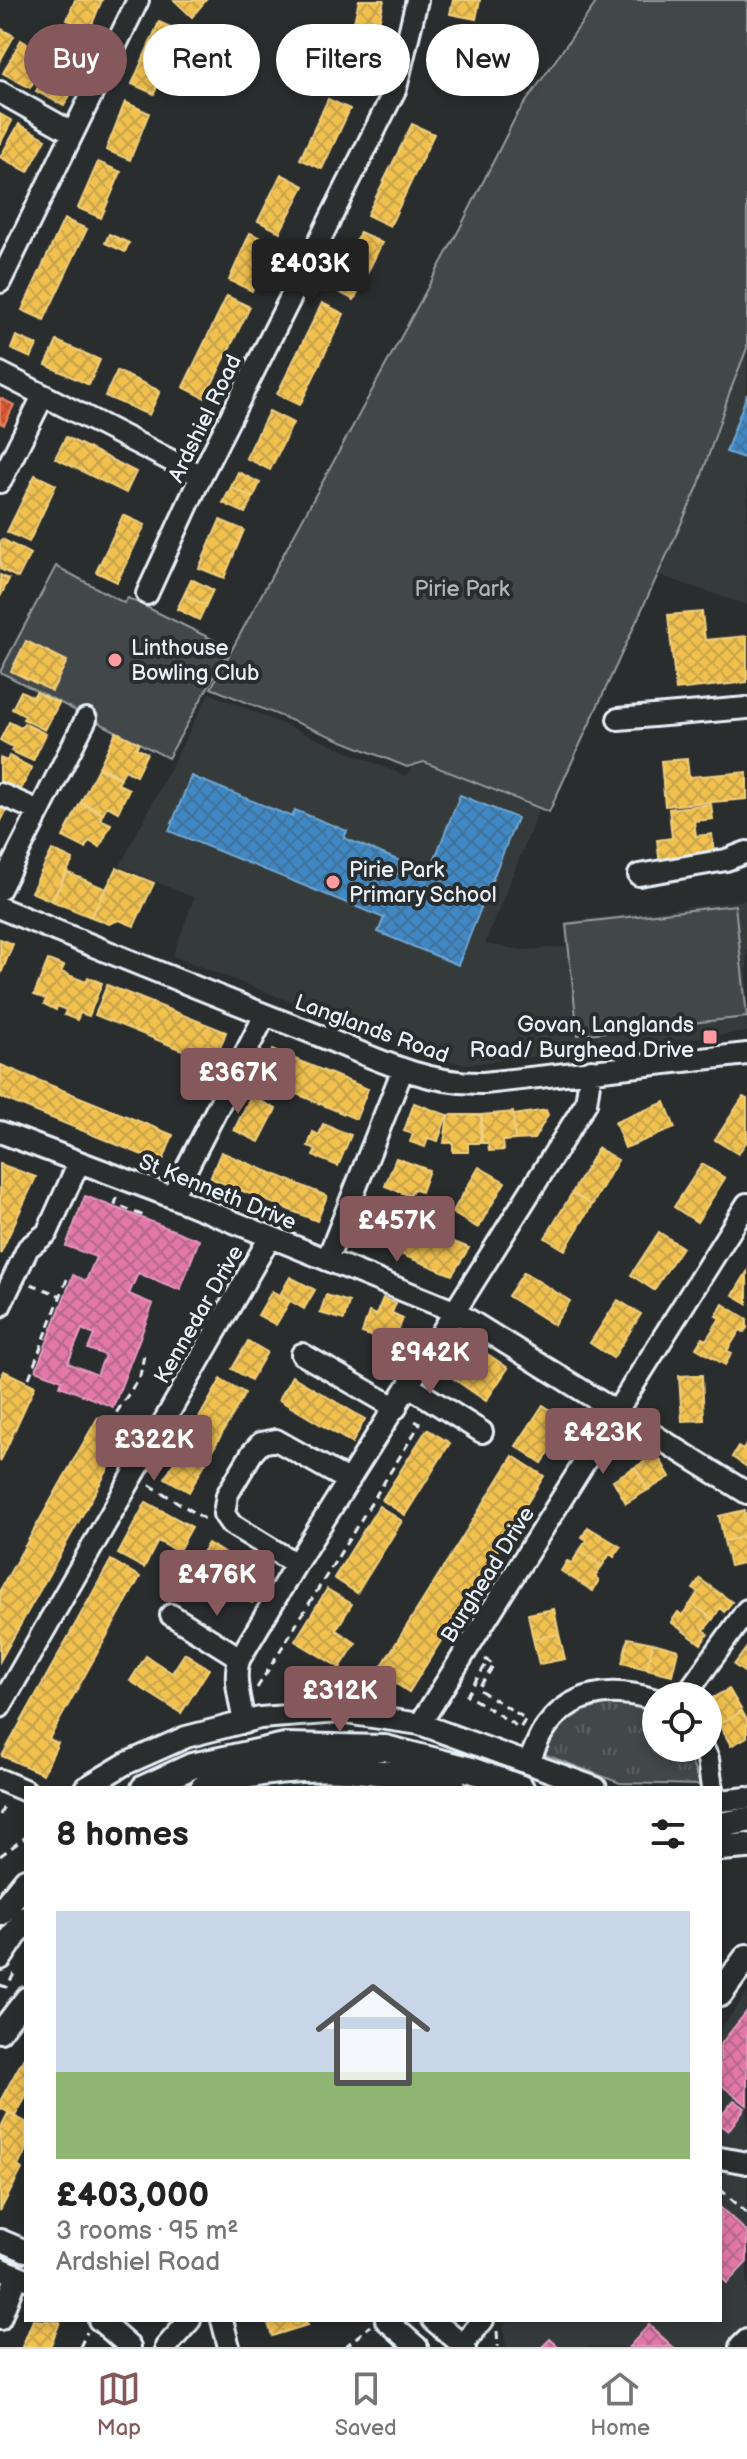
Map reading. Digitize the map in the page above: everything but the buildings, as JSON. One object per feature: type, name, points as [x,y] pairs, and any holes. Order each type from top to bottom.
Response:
[{"type":"main road","points":[[148,1786],[192,1766],[285,1746],[385,1748],[471,1770],[515,1786]]},
{"type":"main road","points":[[210,1786],[254,1773],[339,1767],[412,1776],[447,1786]]},
{"type":"main road","points":[[722,1825],[747,1820]]},
{"type":"main road","points":[[722,1848],[747,1846]]},
{"type":"main road","points":[[0,1913],[24,1883]]},
{"type":"main road","points":[[0,1957],[24,1921]]},
{"type":"main road","points":[[722,1991],[747,1957]]},
{"type":"street","points":[[0,282],[138,0]]},
{"type":"street","name":"Ardshiel Road","points":[[147,594],[201,476],[396,88],[417,0]]},
{"type":"street","points":[[0,92],[73,133]]},
{"type":"street","points":[[0,373],[201,476]]},
{"type":"street","points":[[0,482],[43,396]]},
{"type":"street","points":[[618,719],[747,708]]},
{"type":"street","points":[[0,889],[86,719]]},
{"type":"street","points":[[0,794],[39,811]]},
{"type":"street","points":[[639,875],[726,860],[747,852]]},
{"type":"street","name":"Langlands Road","points":[[0,908],[403,1069],[461,1084],[747,1054]]},
{"type":"street","points":[[172,1197],[265,1015]]},
{"type":"street","points":[[327,1260],[403,1069]]},
{"type":"street","points":[[244,1723],[236,1666],[240,1658],[586,1103],[591,1070]]},
{"type":"street","name":"St Kenneth Drive","points":[[0,1132],[172,1197],[456,1312],[747,1493]]},
{"type":"street","points":[[0,1306],[28,1248],[47,1233],[79,1162]]},
{"type":"street","name":"Burghead Drive","points":[[420,1724],[747,1204]]},
{"type":"street","name":"Kennedar Drive","points":[[0,1707],[270,1237]]},
{"type":"street","points":[[302,1354],[396,1408]]},
{"type":"street","points":[[409,1386],[482,1432]]},
{"type":"street","points":[[296,1564],[231,1524],[224,1514],[227,1495],[252,1453],[261,1443],[276,1440],[349,1481]]},
{"type":"street","points":[[695,1682],[747,1610]]},
{"type":"street","points":[[171,1615],[240,1658]]},
{"type":"street","points":[[529,1762],[542,1733],[561,1711],[592,1694],[612,1691],[642,1697]]},
{"type":"street","points":[[88,1786],[125,1764],[186,1737],[260,1718],[339,1712],[420,1724],[591,1786]]},
{"type":"street","points":[[708,1762],[712,1786]]},
{"type":"street","points":[[0,1780],[24,1790]]},
{"type":"street","points":[[722,1801],[747,1798]]},
{"type":"street","points":[[9,2023],[24,2001]]},
{"type":"street","points":[[722,2158],[747,2163]]},
{"type":"street","points":[[0,2240],[24,2250]]},
{"type":"street","points":[[0,2319],[14,2274]]},
{"type":"street","points":[[166,2347],[188,2322]]},
{"type":"street","points":[[223,2322],[229,2347]]},
{"type":"street","points":[[388,2322],[417,2347]]},
{"type":"street","points":[[453,2337],[479,2322]]},
{"type":"street","points":[[105,2333],[130,2347]]},
{"type":"street","points":[[740,2347],[747,2340]]},
{"type":"path","points":[[125,1180],[115,1204],[144,1216]]},
{"type":"path","points":[[29,1378],[69,1274]]},
{"type":"path","points":[[14,1277],[61,1296]]},
{"type":"path","points":[[106,1421],[113,1418],[140,1376],[144,1355]]},
{"type":"path","points":[[241,1701],[253,1695],[420,1424],[396,1408]]},
{"type":"path","points":[[133,1475],[212,1524],[224,1514]]},
{"type":"path","points":[[469,1649],[488,1661],[494,1665],[478,1689],[526,1719],[520,1728],[467,1695],[488,1661]]},
{"type":"path","points":[[0,1856],[24,1838]]},
{"type":"path","points":[[0,1985],[6,1987]]},
{"type":"path","points":[[722,2191],[747,2213]]},
{"type":"path","points":[[345,2347],[376,2322]]},
{"type":"shaded area","points":[[747,348],[747,605],[659,575],[698,487]]},
{"type":"shaded area","name":"Pirie Park Primary School","points":[[209,693],[405,776],[413,767],[427,764],[539,809],[485,944],[523,950],[566,947],[564,922],[747,900],[747,1032],[468,1064],[443,1061],[173,956],[194,898],[120,866]]},
{"type":"shaded area","points":[[747,1993],[747,2347],[506,2347],[503,2326],[506,2322],[722,2322],[722,2027]]},
{"type":"green space","name":"Pirie Park","points":[[598,0],[747,0],[747,348],[698,487],[549,812],[424,762],[407,767],[211,688],[460,228],[516,116],[530,96],[539,96],[539,83]]},
{"type":"green space","name":"Linthouse Bowling Club","points":[[56,566],[124,603],[128,598],[230,648],[168,758],[0,672]]},
{"type":"green space","points":[[735,905],[747,1017],[578,1035],[566,924]]},
{"type":"green space","points":[[626,1699],[642,1705],[642,1762],[691,1762],[700,1785],[620,1783],[543,1754],[558,1718]]},
{"type":"place","name":"Linthouse Bowling Club","points":[[115,660]]},
{"type":"place","name":"Pirie Park Primary School","points":[[333,882]]},
{"type":"place","name":"Govan, Langlands Road/ Burghead Drive","points":[[710,1037]]}]
